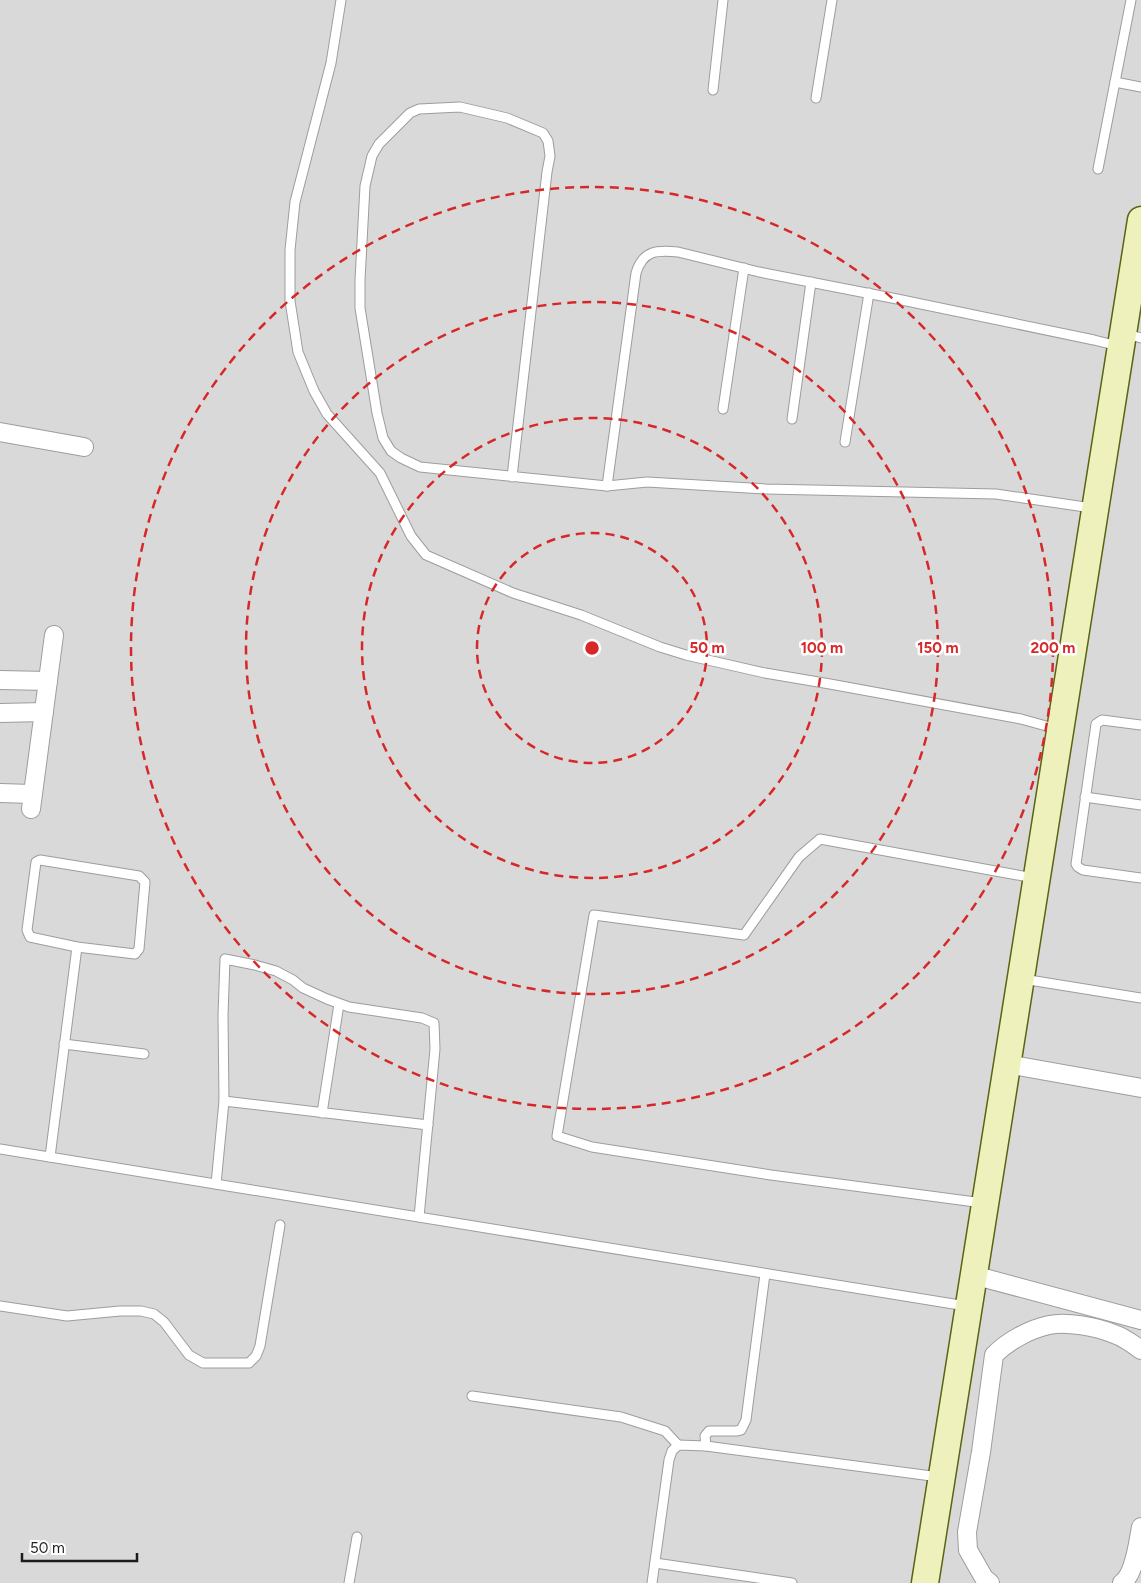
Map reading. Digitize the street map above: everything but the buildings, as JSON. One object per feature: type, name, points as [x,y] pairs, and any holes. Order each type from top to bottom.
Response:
[{"type":"main road","points":[[925,1583],[1095,508],[1128,339],[1141,220]]},
{"type":"street","points":[[0,432],[84,447]]},
{"type":"street","points":[[0,793],[32,801],[54,635]]},
{"type":"street","points":[[0,680],[48,681]]},
{"type":"street","points":[[0,713],[44,712]]},
{"type":"street","points":[[1007,1064],[1141,1088]]},
{"type":"street","points":[[973,1275],[1141,1320]]},
{"type":"street","points":[[1048,1295],[1049,1325]]},
{"type":"street","points":[[990,1583],[984,1578],[968,1550],[967,1532],[981,1452],[994,1354],[1012,1341],[1049,1325],[1087,1326],[1114,1334],[1141,1350]]},
{"type":"street","points":[[1122,1583],[1132,1566],[1141,1527]]},
{"type":"lane","points":[[341,0],[331,63],[295,202],[290,250],[292,310],[298,352],[314,392],[327,414],[380,473],[411,536],[426,555],[513,593],[581,615],[660,647],[686,655],[764,673],[1021,719],[1060,730]]},
{"type":"lane","points":[[713,90],[724,0]]},
{"type":"lane","points":[[816,98],[832,0]]},
{"type":"lane","points":[[1098,169],[1131,0]]},
{"type":"lane","points":[[1115,82],[1141,87]]},
{"type":"lane","points":[[512,477],[550,156],[548,142],[544,134],[499,116],[460,106],[419,109],[410,113],[379,144],[372,156],[365,186],[360,280],[360,308],[377,413],[383,438],[391,450],[401,458],[420,466],[512,477],[607,486],[647,482],[766,488],[996,494],[1095,508]]},
{"type":"lane","points":[[607,486],[636,273],[639,262],[643,257],[653,252],[671,251],[744,268],[1094,340],[1128,339]]},
{"type":"lane","points":[[723,409],[744,268]]},
{"type":"lane","points":[[792,419],[811,282]]},
{"type":"lane","points":[[845,442],[869,293]]},
{"type":"lane","points":[[1141,725],[1102,720],[1096,724],[1076,864],[1084,870],[1141,878]]},
{"type":"lane","points":[[1085,797],[1141,805]]},
{"type":"lane","points":[[985,1203],[771,1175],[592,1147],[557,1136],[594,915],[744,935],[799,857],[820,839],[1036,878]]},
{"type":"lane","points":[[40,860],[142,878],[145,882],[139,949],[135,954],[77,947],[30,937],[27,930],[36,862],[40,860]]},
{"type":"lane","points":[[50,1157],[77,947]]},
{"type":"lane","points":[[216,1184],[224,1101],[223,1015],[225,960],[276,971],[294,980],[303,988],[339,1004],[422,1018],[434,1023],[435,1049],[419,1217]]},
{"type":"lane","points":[[1020,979],[1141,998]]},
{"type":"lane","points":[[322,1113],[339,1004]]},
{"type":"lane","points":[[64,1044],[144,1054]]},
{"type":"lane","points":[[224,1101],[428,1125]]},
{"type":"lane","points":[[0,1149],[968,1307]]},
{"type":"lane","points":[[0,1306],[67,1316],[120,1311],[148,1312],[164,1322],[189,1355],[203,1363],[249,1363],[256,1356],[260,1346],[280,1225]]},
{"type":"lane","points":[[706,1446],[705,1436],[709,1431],[741,1430],[746,1420],[765,1274]]},
{"type":"lane","points":[[472,1396],[621,1417],[664,1431],[678,1446]]},
{"type":"lane","points":[[652,1583],[669,1460],[672,1451],[678,1446],[706,1446],[942,1477]]},
{"type":"lane","points":[[348,1583],[358,1537]]},
{"type":"lane","points":[[655,1563],[792,1583]]},
{"type":"shaded area","points":[[0,0],[1141,0],[1141,1583],[0,1583]]}]
